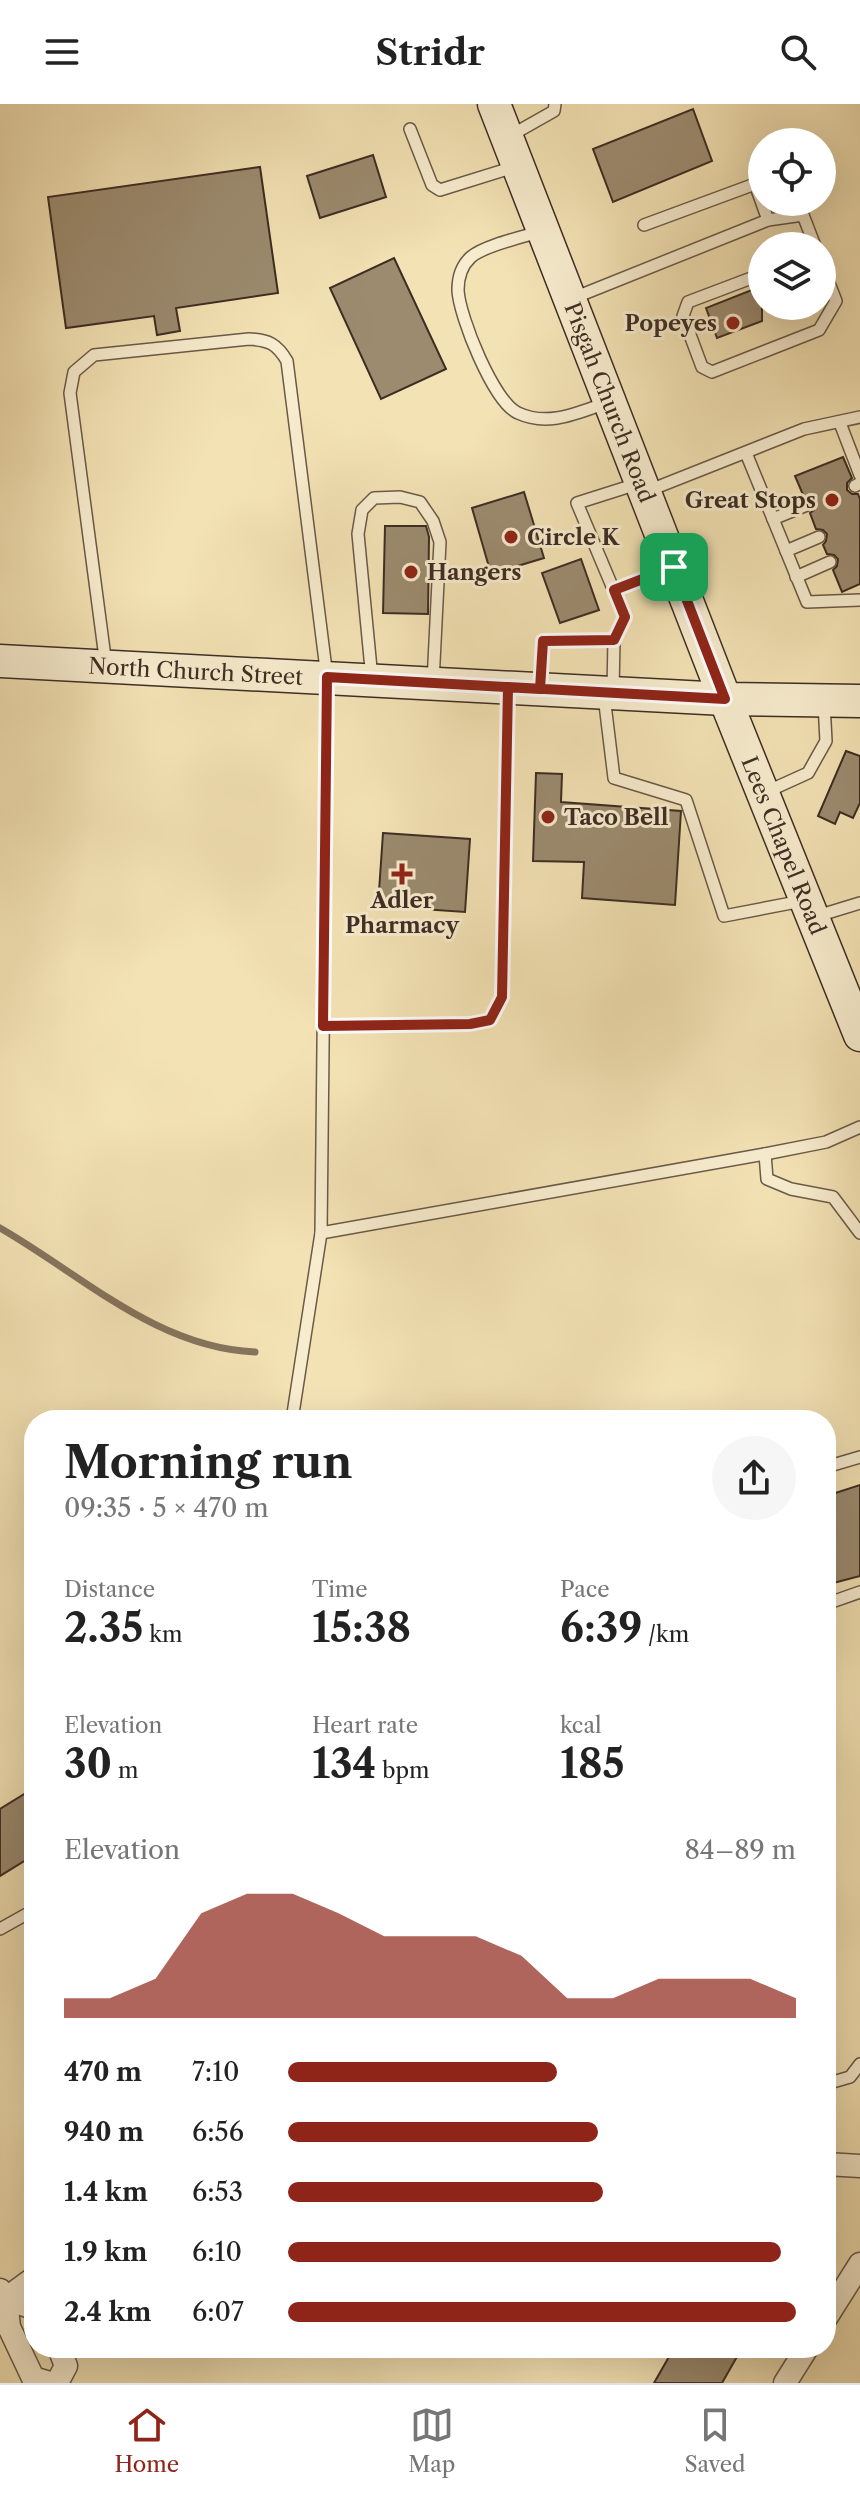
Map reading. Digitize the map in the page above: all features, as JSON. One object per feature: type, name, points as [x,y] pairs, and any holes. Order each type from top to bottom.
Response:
[{"type":"main road","name":"Pisgah Church Road","points":[[494,104],[725,699]]},
{"type":"main road","name":"North Church Street","points":[[0,661],[725,699],[860,701]]},
{"type":"main road","name":"Lees Chapel Road","points":[[725,699],[860,1035]]},
{"type":"street","points":[[836,2165],[860,2167]]},
{"type":"street","points":[[836,2302],[860,2264]]},
{"type":"street","points":[[2,2297],[24,2284]]},
{"type":"street","points":[[2,2297],[24,2305]]},
{"type":"street","points":[[2,2297],[9,2327],[33,2378],[50,2383]]},
{"type":"street","points":[[57,2383],[66,2366],[63,2358]]},
{"type":"street","points":[[785,2383],[801,2358]]},
{"type":"lane","points":[[410,129],[432,185],[440,190],[513,152],[554,111],[555,104]]},
{"type":"lane","points":[[644,225],[755,184],[768,220]]},
{"type":"lane","points":[[571,300],[768,220],[803,215],[810,232]]},
{"type":"lane","points":[[544,230],[473,254],[459,275],[461,308],[494,389],[506,406],[532,418],[547,420],[565,418],[610,401]]},
{"type":"lane","points":[[748,279],[688,302],[683,316],[702,367],[712,372],[819,330],[825,320]]},
{"type":"lane","points":[[106,665],[70,393],[74,372],[94,355],[264,340],[277,346],[287,361],[327,677],[321,1233],[294,1410]]},
{"type":"lane","points":[[860,417],[804,429],[746,453],[643,487],[577,503],[625,617],[614,640],[608,692],[614,778],[686,800],[724,916],[860,903]]},
{"type":"lane","points":[[840,423],[858,481]]},
{"type":"lane","points":[[746,453],[807,602],[860,600]]},
{"type":"lane","points":[[372,679],[358,534],[362,510],[374,498],[400,497],[420,502],[433,521],[440,542],[433,683]]},
{"type":"lane","points":[[773,519],[807,505]]},
{"type":"lane","points":[[786,551],[819,537]]},
{"type":"lane","points":[[796,577],[830,562]]},
{"type":"lane","points":[[614,590],[674,567]]},
{"type":"lane","points":[[323,1026],[470,1024],[490,1020],[502,997],[524,688],[543,641],[614,640]]},
{"type":"lane","points":[[763,793],[808,773],[826,741],[824,701]]},
{"type":"lane","points":[[321,1233],[765,1154],[826,1142],[860,1127]]},
{"type":"lane","points":[[765,1154],[767,1179],[791,1189],[833,1197],[860,1233]]},
{"type":"lane","points":[[836,1464],[860,1457]]},
{"type":"lane","points":[[836,1600],[860,1592]]},
{"type":"lane","points":[[0,1929],[24,1916]]},
{"type":"lane","points":[[836,2081],[850,2077],[860,2064]]},
{"type":"building","points":[[693,109],[712,161],[613,202],[593,149]]},
{"type":"building","points":[[373,155],[386,197],[320,218],[307,176]]},
{"type":"building","points":[[260,167],[278,293],[176,308],[180,331],[157,335],[154,316],[66,328],[48,197]]},
{"type":"building","points":[[394,258],[446,369],[381,399],[330,288]]},
{"type":"building","name":"Popeyes","points":[[748,292],[748,320],[762,321],[717,338],[706,308]]},
{"type":"building","points":[[843,457],[852,478],[847,483],[847,490],[858,494],[860,499],[860,584],[842,592],[833,570],[838,559],[827,554],[823,545],[827,534],[816,529],[810,513],[815,503],[812,498],[804,497],[795,476]]},
{"type":"building","points":[[524,492],[544,558],[491,574],[472,508]]},
{"type":"building","points":[[385,526],[426,526],[429,537],[428,614],[383,613]]},
{"type":"building","points":[[581,559],[599,610],[560,623],[542,573]]},
{"type":"building","points":[[846,751],[860,756],[860,803],[853,818],[840,812],[835,824],[818,816]]},
{"type":"building","points":[[536,773],[562,774],[561,802],[681,811],[675,905],[582,898],[584,862],[533,861]]},
{"type":"building","points":[[383,833],[470,839],[465,912],[378,906]]},
{"type":"building","points":[[860,1485],[860,1576],[836,1582],[836,1493]]},
{"type":"building","points":[[24,1794],[24,1861],[0,1876],[0,1809]]},
{"type":"building","points":[[668,2358],[736,2358],[722,2383],[654,2383]]},
{"type":"waterway","points":[[0,1228],[153,1323],[185,1338],[255,1352]]},
{"type":"place","name":"Popeyes","points":[[733,323]]},
{"type":"place","name":"Great Stops","points":[[832,500]]},
{"type":"place","name":"Circle K","points":[[511,537]]},
{"type":"place","name":"Hangers","points":[[411,572]]},
{"type":"place","name":"Taco Bell","points":[[548,817]]},
{"type":"place","name":"Adler Pharmacy","points":[[402,874]]},
{"type":"route","points":[[674,567],[614,590],[625,617],[614,640],[543,641],[540,689],[508,687],[372,679],[327,677],[323,1026],[470,1024],[490,1020],[502,997],[508,687],[540,689],[603,692],[725,699],[674,567]]}]
